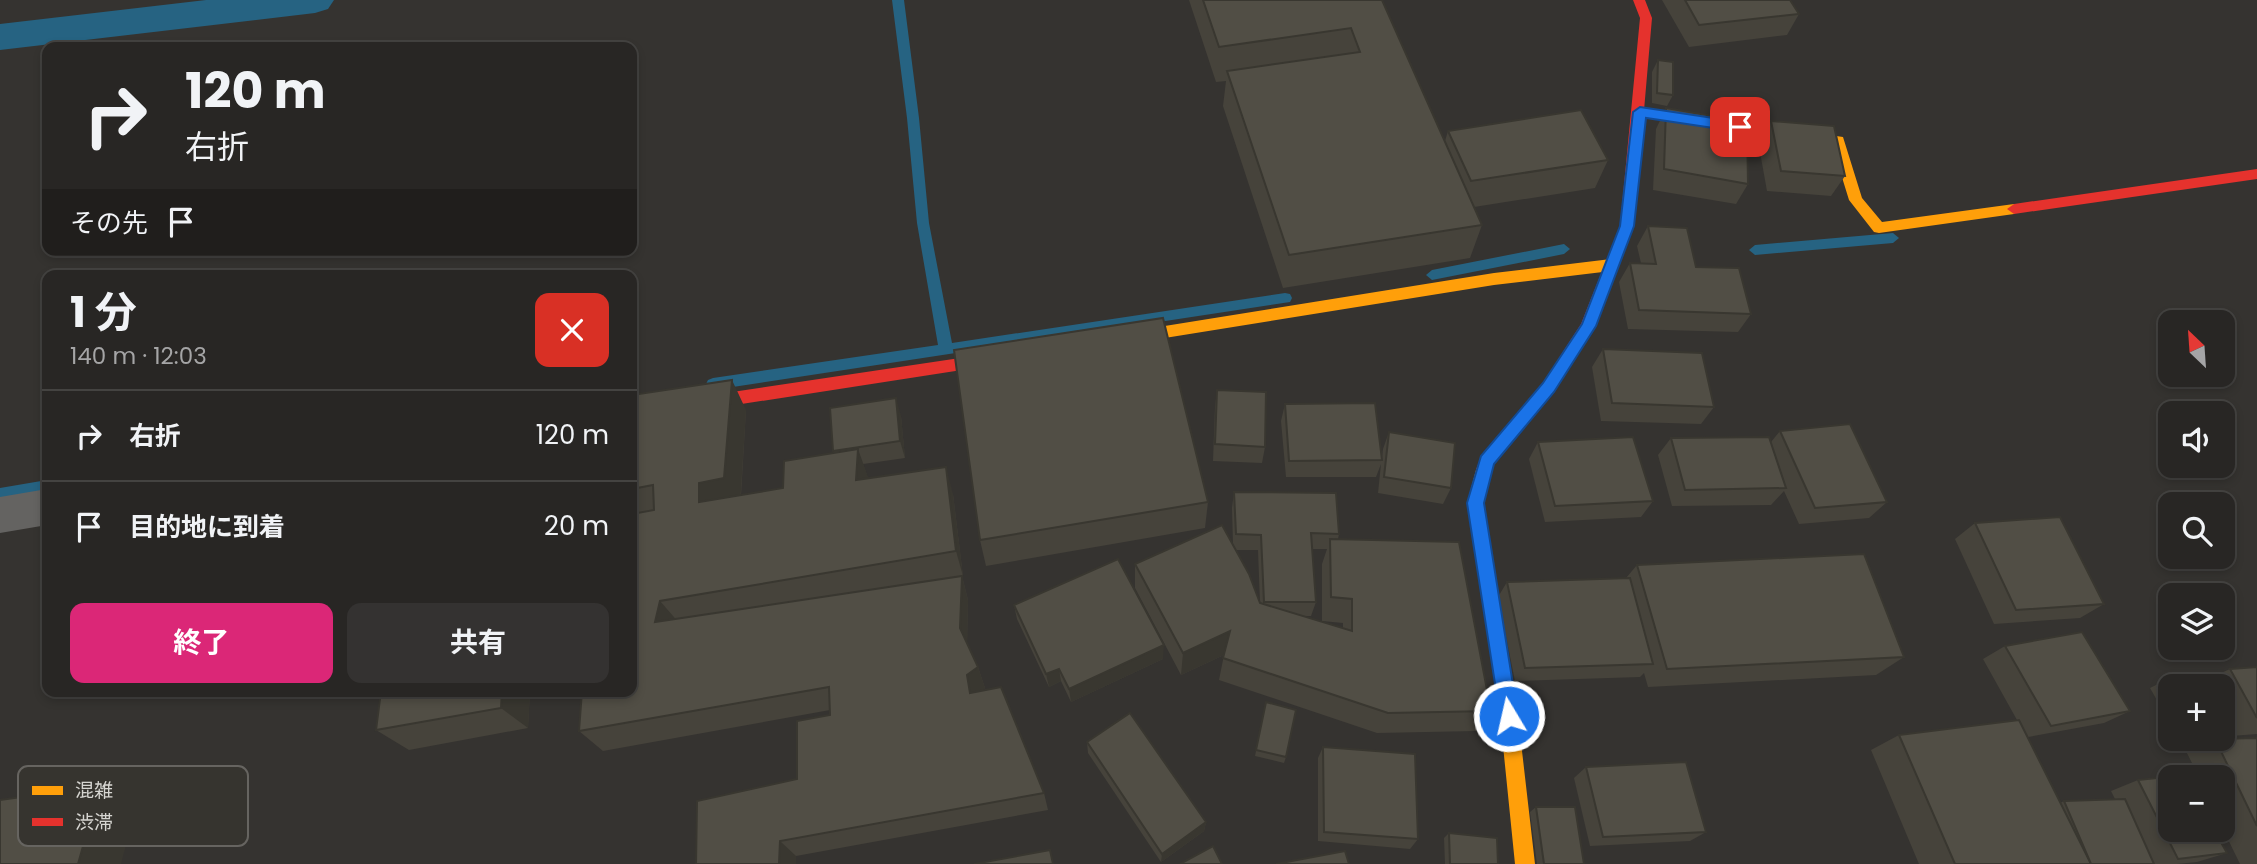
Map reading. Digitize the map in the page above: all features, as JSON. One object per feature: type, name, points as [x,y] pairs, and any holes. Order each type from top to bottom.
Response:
[{"type":"street","points":[[1525,864],[1509,716],[1475,503],[1487,461],[1548,388],[1588,326],[1627,226],[1646,113],[1646,18],[1639,0]]},
{"type":"street","points":[[1678,117],[1838,141],[1856,200],[1879,228],[2257,174]]},
{"type":"street","points":[[1100,342],[1494,279],[1611,265]]},
{"type":"street","points":[[637,413],[1019,355]]},
{"type":"street","points":[[0,515],[42,508]]},
{"type":"building","points":[[1203,0],[1382,0],[1482,225],[1289,255],[1227,71],[1360,52],[1351,28],[1219,47]]},
{"type":"building","points":[[1685,0],[1790,0],[1799,14],[1699,25]]},
{"type":"building","points":[[1658,60],[1673,62],[1673,95],[1657,93]]},
{"type":"building","points":[[1666,108],[1747,122],[1748,184],[1664,169]]},
{"type":"building","points":[[1581,110],[1608,160],[1471,181],[1448,131]]},
{"type":"building","points":[[1771,121],[1834,126],[1845,176],[1781,171]]},
{"type":"building","points":[[1648,226],[1687,228],[1696,267],[1739,268],[1751,314],[1639,310],[1630,263],[1656,264]]},
{"type":"building","points":[[1163,318],[1208,502],[980,540],[954,350]]},
{"type":"building","points":[[1603,349],[1702,353],[1714,407],[1612,403]]},
{"type":"building","points":[[732,380],[724,478],[699,483],[699,502],[783,488],[784,461],[858,449],[856,480],[946,467],[956,551],[660,601],[655,622],[962,576],[960,628],[978,667],[967,675],[970,693],[1001,687],[1044,793],[780,841],[779,864],[696,864],[697,801],[797,779],[797,721],[830,715],[829,687],[579,731],[582,697],[637,697],[637,513],[654,510],[653,485],[637,488],[637,394]]},
{"type":"building","points":[[1217,390],[1266,392],[1265,447],[1215,444]]},
{"type":"building","points":[[896,398],[900,441],[833,451],[830,408]]},
{"type":"building","points":[[1375,403],[1382,460],[1289,461],[1285,404]]},
{"type":"building","points":[[1850,424],[1887,502],[1815,508],[1780,431]]},
{"type":"building","points":[[1389,432],[1455,443],[1451,488],[1384,477]]},
{"type":"building","points":[[1633,437],[1653,501],[1555,506],[1538,442]]},
{"type":"building","points":[[1769,437],[1786,488],[1685,490],[1671,438]]},
{"type":"building","points":[[1234,492],[1336,493],[1339,534],[1311,533],[1316,602],[1264,602],[1261,535],[1236,534]]},
{"type":"building","points":[[2060,517],[2104,604],[2016,610],[1975,523]]},
{"type":"building","points":[[1222,525],[1249,574],[1260,603],[1352,631],[1352,599],[1331,597],[1330,539],[1459,542],[1491,711],[1388,713],[1223,658],[1230,631],[1183,653],[1135,564]]},
{"type":"building","points":[[1864,554],[1904,657],[1667,669],[1637,565]]},
{"type":"building","points":[[1118,559],[1164,645],[1069,689],[1059,669],[1046,674],[1014,605]]},
{"type":"building","points":[[1630,578],[1653,664],[1525,668],[1507,582]]},
{"type":"building","points":[[2082,632],[2130,711],[2051,726],[2005,646]]},
{"type":"building","points":[[2257,667],[2257,718],[2235,674],[2230,669]]},
{"type":"building","points":[[380,697],[502,697],[501,708],[376,730]]},
{"type":"building","points":[[1266,702],[1296,710],[1286,757],[1256,750]]},
{"type":"building","points":[[1130,713],[1206,822],[1162,854],[1087,742]]},
{"type":"building","points":[[2019,720],[2091,864],[1955,864],[1899,735]]},
{"type":"building","points":[[2257,738],[2257,826],[2235,780],[2235,765],[2228,765],[2221,751],[2235,751],[2235,739]]},
{"type":"building","points":[[1323,747],[1415,754],[1418,839],[1324,832]]},
{"type":"building","points":[[1686,762],[1706,832],[1603,837],[1586,767]]},
{"type":"building","points":[[2158,778],[2158,820],[2138,780]]},
{"type":"building","points":[[18,797],[18,846],[83,846],[78,864],[0,864],[0,800]]},
{"type":"building","points":[[2125,799],[2154,864],[2091,864],[2064,801]]},
{"type":"building","points":[[1536,807],[1575,807],[1584,864],[1544,864]]},
{"type":"building","points":[[1449,833],[1497,838],[1498,864],[1450,864]]},
{"type":"building","points":[[2169,842],[2221,842],[2227,853],[2178,859]]},
{"type":"building","points":[[1213,846],[1222,864],[1180,864]]},
{"type":"building","points":[[1050,850],[1053,864],[974,864]]},
{"type":"building","points":[[1345,851],[1349,864],[1276,864]]},
{"type":"waterway","points":[[0,37],[315,0]]},
{"type":"waterway","points":[[898,0],[923,223],[946,349]]},
{"type":"waterway","points":[[1755,250],[1893,238]]},
{"type":"waterway","points":[[1432,275],[1564,249]]},
{"type":"waterway","points":[[946,349],[1285,298]]},
{"type":"waterway","points":[[713,384],[946,349]]},
{"type":"waterway","points":[[0,494],[42,487]]},
{"type":"traffic: slow","points":[[1697,120],[1838,141],[1856,200],[1879,228],[2014,209]]},
{"type":"traffic: slow","points":[[1115,340],[1494,279],[1611,265]]},
{"type":"traffic: slow","points":[[1484,470],[1475,503],[1509,716],[1525,864]]},
{"type":"traffic: jam","points":[[1484,470],[1487,461],[1548,388],[1588,326],[1627,226],[1646,18],[1639,0]]},
{"type":"traffic: jam","points":[[2014,209],[2257,174]]},
{"type":"traffic: jam","points":[[637,413],[1007,357]]},
{"type":"route","points":[[1509,716],[1475,503],[1487,461],[1548,388],[1588,326],[1627,226],[1640,112],[1740,127]]}]
